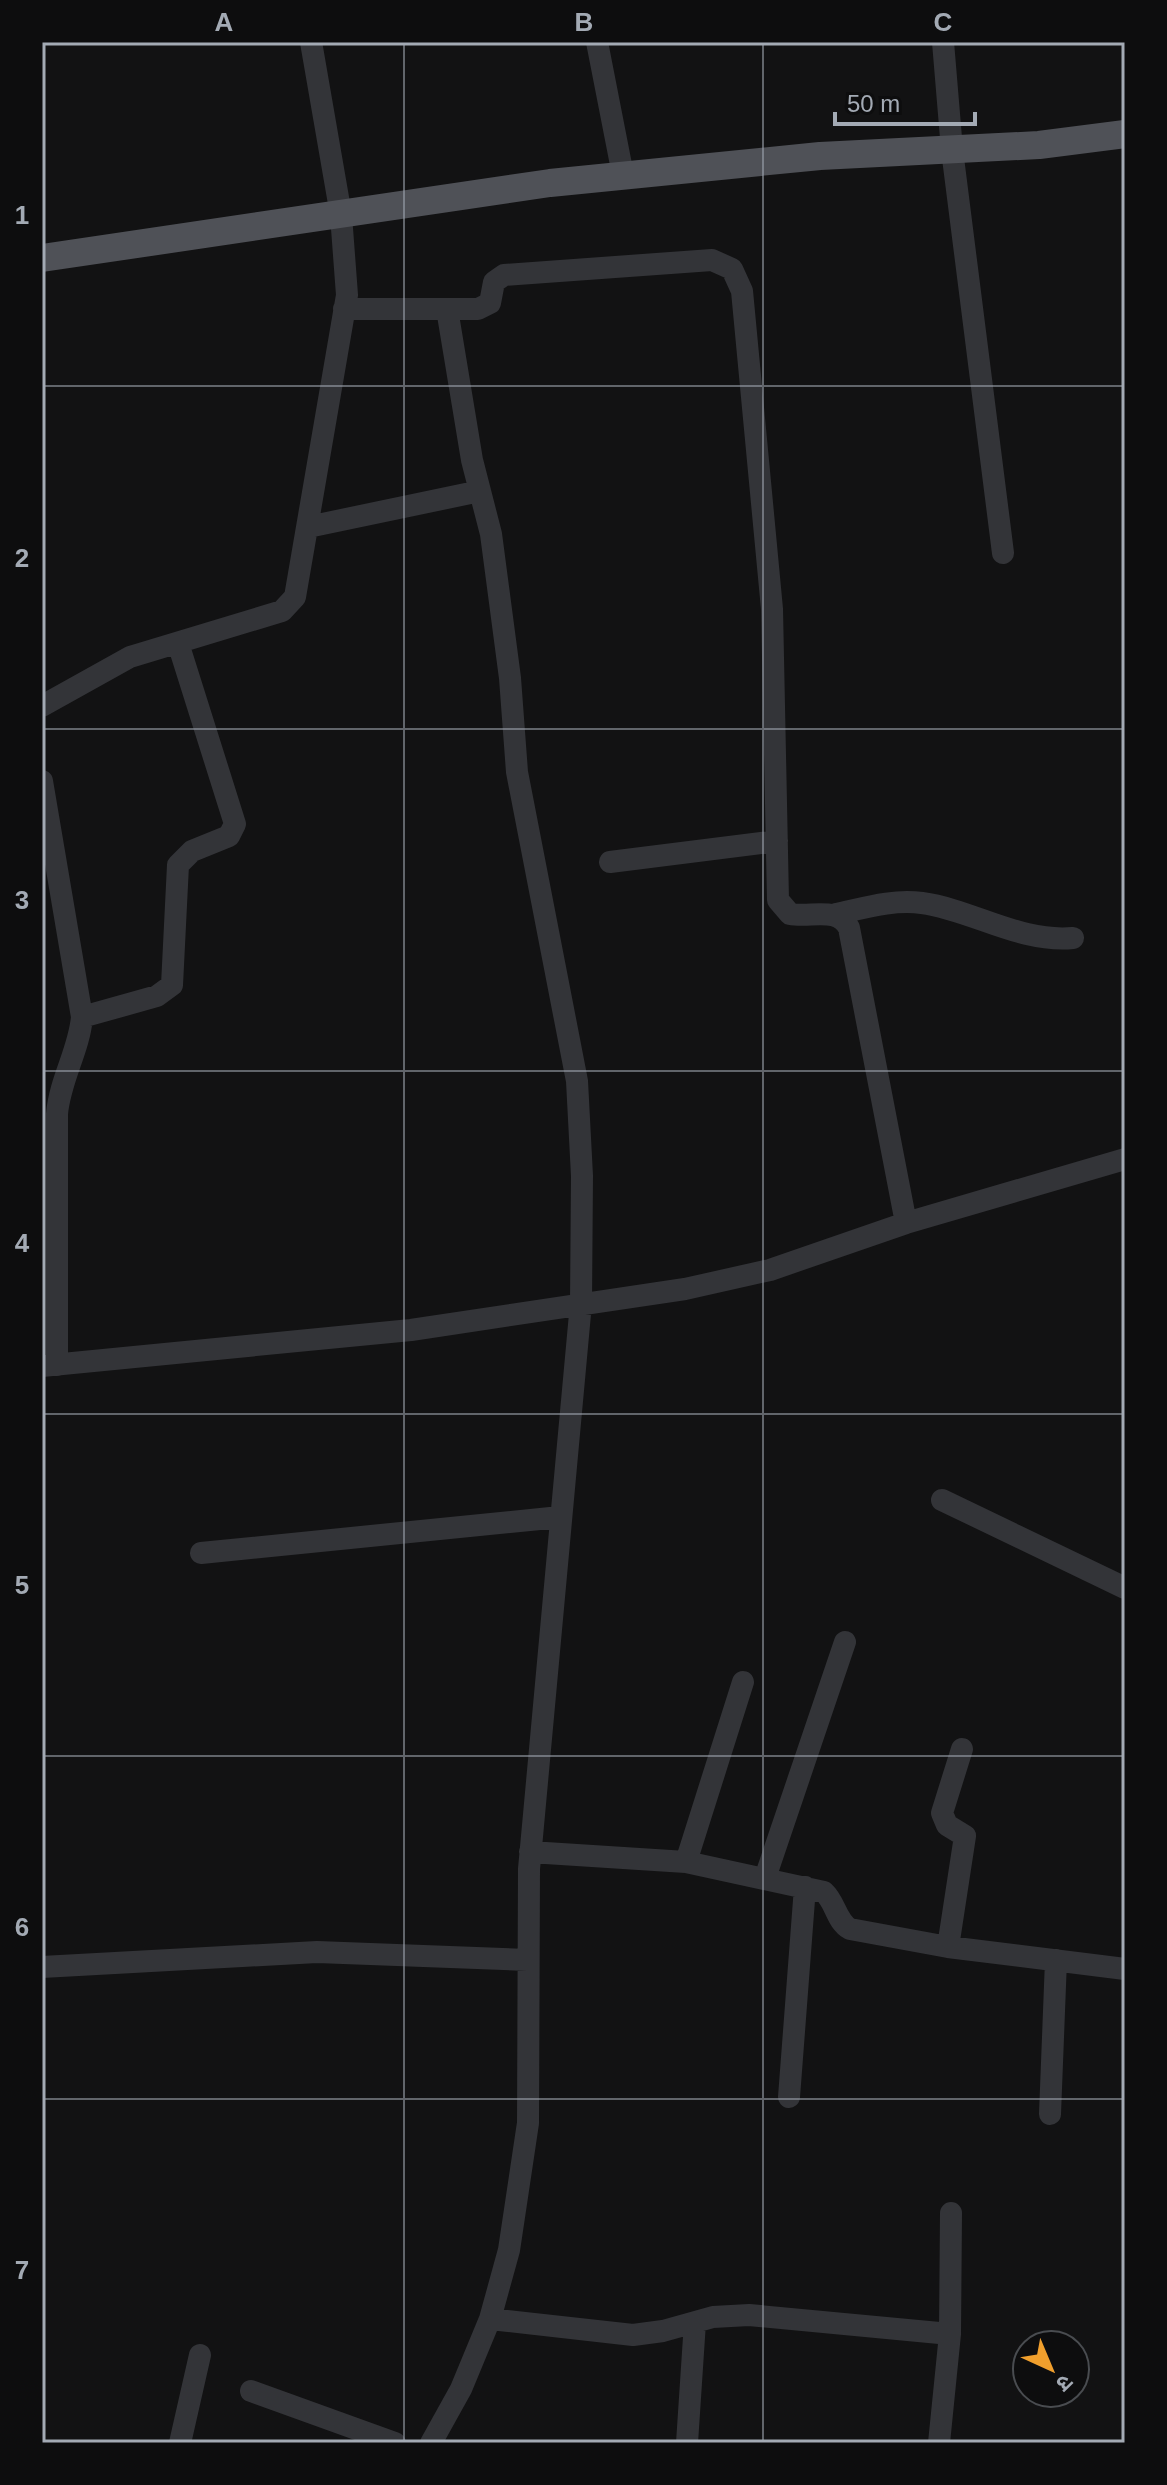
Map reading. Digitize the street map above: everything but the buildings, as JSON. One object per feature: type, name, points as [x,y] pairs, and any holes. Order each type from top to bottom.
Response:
[{"type":"main road","points":[[42,258],[623,175],[820,156],[1039,145],[1125,134]]},
{"type":"street","points":[[42,706],[130,657],[282,611],[291,605],[298,587],[347,277],[341,215],[311,42]]},
{"type":"street","points":[[597,42],[623,175]]},
{"type":"street","points":[[943,42],[952,150],[1003,553]]},
{"type":"street","points":[[344,309],[484,307],[490,303],[494,282],[504,275],[712,260],[732,269],[742,291],[770,568],[775,656],[778,900],[783,908],[799,915],[836,914],[885,903],[923,903],[1038,936],[1073,938]]},
{"type":"street","points":[[431,2443],[461,2389],[490,2319],[509,2250],[528,2123],[530,1852],[581,1303],[582,1142],[577,1081],[517,772],[510,678],[491,534],[480,491],[447,309]]},
{"type":"street","points":[[308,527],[480,491]]},
{"type":"street","points":[[82,1017],[157,996],[172,985],[178,865],[192,851],[229,836],[235,824],[178,643]]},
{"type":"street","points":[[42,781],[82,1017],[80,1034],[63,1078],[57,1114],[50,1365],[411,1330],[732,1280],[810,1258],[906,1223],[1125,1159]]},
{"type":"street","points":[[610,862],[777,841]]},
{"type":"street","points":[[836,914],[844,919],[849,928],[906,1223]]},
{"type":"street","points":[[942,1500],[1125,1588]]},
{"type":"street","points":[[201,1553],[560,1517]]},
{"type":"street","points":[[765,1878],[845,1642]]},
{"type":"street","points":[[686,1862],[743,1682]]},
{"type":"street","points":[[948,1947],[965,1836],[947,1825],[942,1813],[962,1749]]},
{"type":"street","points":[[530,1852],[686,1862],[824,1892],[831,1898],[840,1920],[850,1929],[948,1947],[1125,1969]]},
{"type":"street","points":[[789,2097],[805,1887]]},
{"type":"street","points":[[42,1967],[317,1952],[527,1960]]},
{"type":"street","points":[[1050,2114],[1056,1960]]},
{"type":"street","points":[[939,2443],[950,2334],[951,2213]]},
{"type":"street","points":[[490,2319],[633,2335],[729,2315],[749,2315],[950,2334]]},
{"type":"street","points":[[687,2443],[695,2322]]},
{"type":"street","points":[[180,2443],[200,2355]]},
{"type":"street","points":[[251,2391],[395,2443]]}]
